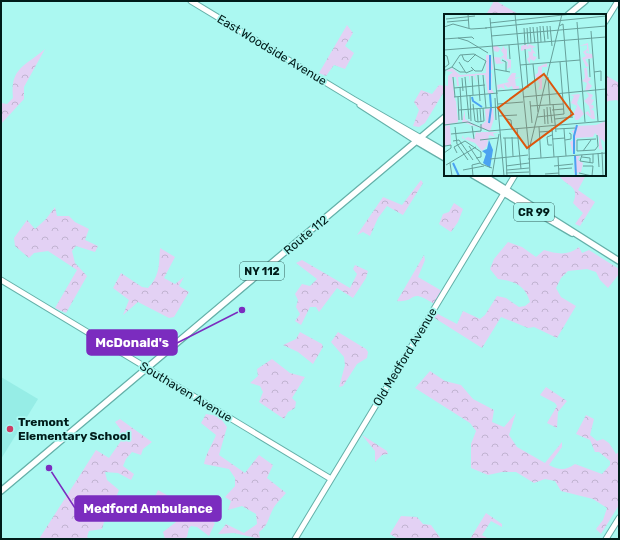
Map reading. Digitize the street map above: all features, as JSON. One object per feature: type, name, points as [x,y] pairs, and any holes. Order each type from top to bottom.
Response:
[{"type":"main road","points":[[569,14],[585,1]]},
{"type":"main road","name":"Route 112","points":[[1,491],[444,118]]},
{"type":"main road","name":"East Woodside Avenue","points":[[419,139],[444,152]]},
{"type":"main road","name":"East Woodside Avenue","points":[[419,139],[444,157]]},
{"type":"main road","name":"CR 99","points":[[474,176],[527,202],[563,224],[578,236]]},
{"type":"main road","name":"CR 99","points":[[484,176],[505,192],[564,230],[578,236],[619,260]]},
{"type":"street","name":"East Woodside Avenue","points":[[191,1],[419,139]]},
{"type":"street","points":[[606,20],[618,1]]},
{"type":"street","name":"Old Medford Avenue","points":[[295,539],[468,250],[514,176]]},
{"type":"street","name":"Southaven Avenue","points":[[1,280],[146,369],[331,479]]},
{"type":"street","points":[[606,539],[619,518]]},
{"type":"shaded area","name":"Tremont Elementary School","points":[[1,377],[38,399],[1,459]]},
{"type":"green space","points":[[494,1],[496,1],[518,14],[488,14]]},
{"type":"green space","points":[[347,25],[353,33],[345,46],[354,53],[345,69],[334,65],[326,76],[319,73]]},
{"type":"green space","points":[[45,49],[24,87],[24,99],[1,124],[1,103],[7,104],[13,98],[14,80],[16,74]]},
{"type":"green space","points":[[607,76],[619,83],[619,102],[617,100],[608,101],[606,104]]},
{"type":"green space","points":[[439,85],[444,86],[444,92],[425,123],[419,127],[413,126],[419,110],[414,102],[421,90],[432,94]]},
{"type":"green space","points":[[560,176],[585,176],[578,190],[595,202],[580,226],[575,224],[583,213],[573,203],[575,197],[574,189]]},
{"type":"green space","points":[[421,180],[423,183],[403,215],[387,206],[378,218],[370,236],[363,232],[357,235],[383,197],[402,205]]},
{"type":"green space","points":[[454,203],[463,209],[458,222],[451,232],[439,224],[443,214],[449,212]]},
{"type":"green space","points":[[55,207],[57,216],[69,216],[75,222],[89,229],[85,240],[98,246],[95,252],[76,246],[72,251],[75,263],[87,276],[66,313],[55,308],[77,270],[48,251],[34,253],[29,258],[15,246],[14,238],[27,220],[35,229],[46,219]]},
{"type":"green space","points":[[508,242],[522,247],[536,257],[544,250],[567,253],[579,247],[582,253],[589,250],[619,269],[619,274],[608,288],[600,280],[596,272],[587,269],[568,271],[561,278],[556,288],[561,297],[576,306],[557,338],[534,327],[528,328],[501,317],[482,348],[433,317],[436,313],[457,324],[463,311],[480,319],[485,315],[497,296],[506,298],[519,307],[525,306],[530,302],[528,296],[522,288],[509,281],[498,279],[490,269],[494,259]]},
{"type":"green space","points":[[160,248],[175,257],[164,278],[175,284],[184,277],[179,286],[189,292],[174,317],[169,318],[138,302],[123,315],[129,300],[113,288],[121,273],[142,287],[148,288],[157,274]]},
{"type":"green space","points":[[424,255],[425,260],[418,277],[442,291],[434,304],[426,299],[416,296],[408,300],[397,301]]},
{"type":"green space","points":[[302,260],[350,288],[357,274],[353,269],[355,265],[368,271],[366,278],[353,298],[337,288],[319,312],[316,307],[310,307],[301,325],[295,321],[300,314],[296,307],[298,300],[295,294],[302,284],[310,286],[317,279],[296,263]]},
{"type":"green space","points":[[300,332],[322,344],[323,347],[313,364],[298,352],[283,345],[296,339]]},
{"type":"green space","points":[[338,332],[366,349],[368,352],[367,358],[357,364],[343,386],[339,387],[345,365],[344,357],[331,342]]},
{"type":"green space","points":[[272,359],[290,373],[305,377],[292,398],[296,402],[295,408],[288,412],[284,419],[259,402],[263,392],[260,386],[250,383],[258,376],[257,369]]},
{"type":"green space","points":[[430,371],[445,381],[461,385],[473,399],[494,410],[492,422],[504,427],[516,413],[509,435],[517,447],[545,463],[562,442],[562,447],[549,465],[556,468],[565,469],[575,464],[602,474],[610,465],[610,461],[599,452],[595,452],[590,440],[576,434],[586,415],[594,419],[590,435],[597,441],[603,439],[609,443],[616,454],[619,452],[619,505],[601,534],[596,529],[603,520],[607,508],[593,499],[561,491],[555,481],[545,479],[534,483],[516,472],[502,472],[488,475],[471,468],[471,444],[476,431],[470,423],[415,388]]},
{"type":"green space","points":[[546,387],[567,401],[558,412],[557,428],[547,423],[557,406],[555,403],[540,395]]},
{"type":"green space","points":[[206,414],[219,416],[227,427],[219,455],[245,473],[259,455],[273,465],[267,478],[286,493],[275,506],[266,525],[259,532],[260,539],[234,533],[218,534],[226,524],[244,533],[257,524],[256,514],[242,506],[228,510],[231,501],[225,497],[235,486],[235,478],[229,469],[204,464],[216,435],[201,423]]},
{"type":"green space","points":[[120,419],[152,442],[143,449],[141,455],[132,452],[126,459],[123,466],[134,474],[131,480],[118,473],[105,472],[107,480],[119,490],[113,505],[103,506],[99,509],[104,522],[102,529],[89,531],[87,537],[90,539],[39,539],[96,450],[109,458],[121,441],[116,437],[121,430],[115,422]]},
{"type":"green space","points":[[362,435],[387,451],[388,454],[382,455],[375,462],[375,451]]},
{"type":"green space","points":[[158,490],[215,523],[209,536],[197,527],[191,526],[187,537],[184,539],[165,539],[163,532],[176,522],[178,516],[171,509],[154,499]]},
{"type":"green space","points":[[486,513],[502,524],[502,527],[491,521],[482,535],[489,539],[470,539]]},
{"type":"green space","points":[[401,516],[417,517],[423,524],[431,525],[441,539],[398,539],[390,534]]},
{"type":"place","name":"McDonald's","points":[[242,310]]},
{"type":"place","name":"Tremont Elementary School","points":[[10,429]]},
{"type":"place","name":"Medford Ambulance","points":[[49,468]]}]
